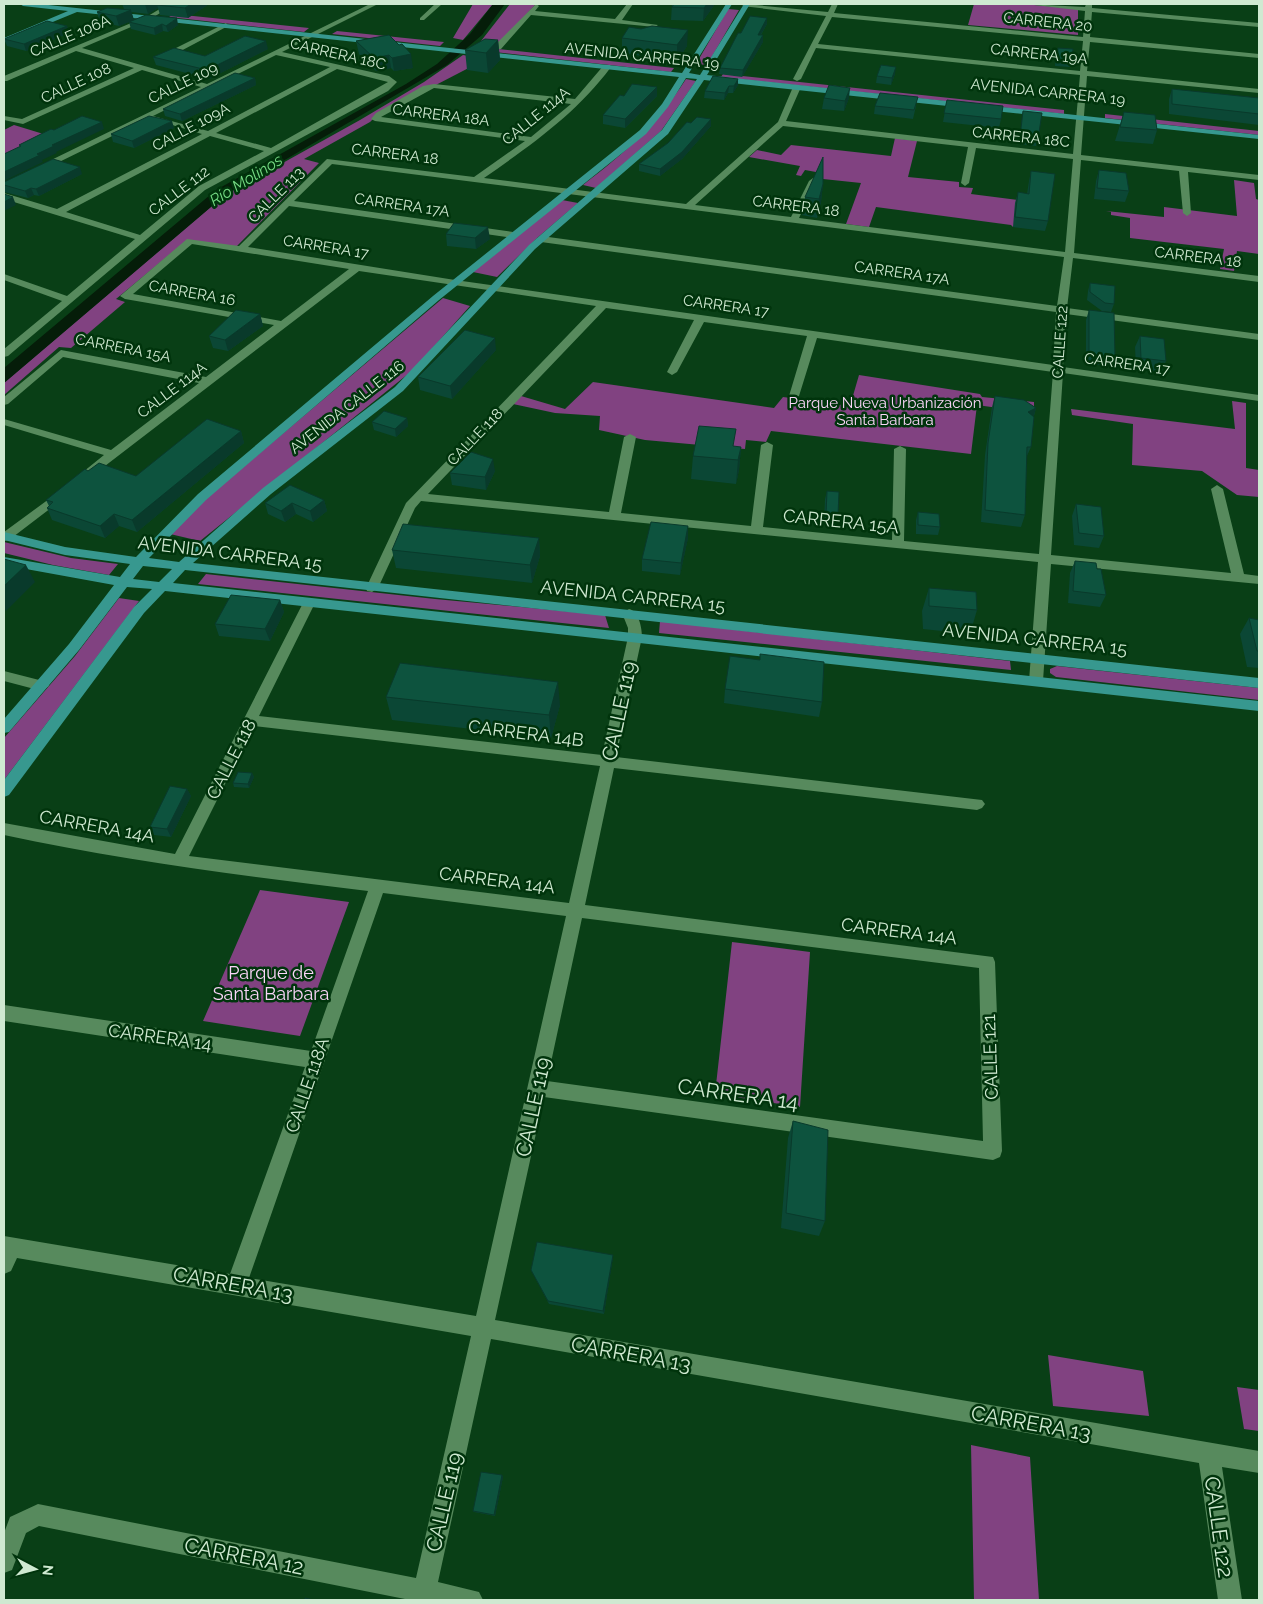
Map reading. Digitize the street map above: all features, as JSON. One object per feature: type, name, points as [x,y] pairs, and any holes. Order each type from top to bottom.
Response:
[{"type":"main road","name":"AVENIDA CARRERA 19","points":[[23,4],[315,34],[455,45]]},
{"type":"main road","name":"AVENIDA CARRERA 19","points":[[88,4],[326,28],[607,67],[705,73],[1080,114],[1259,137]]},
{"type":"main road","points":[[4,40],[88,4]]},
{"type":"main road","name":"AVENIDA CALLE 116","points":[[4,728],[89,629],[154,544],[222,480],[513,235],[643,132],[665,105],[729,4]]},
{"type":"main road","points":[[733,4],[735,6],[746,5]]},
{"type":"main road","name":"AVENIDA CALLE 116","points":[[4,791],[139,610],[182,566],[267,491],[399,389],[421,369],[492,288],[541,239],[665,132],[705,73],[746,5]]},
{"type":"main road","name":"AVENIDA CARRERA 19","points":[[475,48],[498,47],[687,72]]},
{"type":"main road","name":"AVENIDA CARRERA 19","points":[[1080,114],[1259,129]]},
{"type":"main road","name":"AVENIDA CARRERA 15","points":[[4,536],[65,551],[139,562],[372,588],[629,613],[1259,683]]},
{"type":"main road","points":[[4,561],[124,582],[1259,706]]},
{"type":"street","name":"CALLE 106A","points":[[4,80],[150,17],[172,4]]},
{"type":"street","points":[[368,4],[374,4]]},
{"type":"street","name":"CALLE 109","points":[[4,186],[374,4]]},
{"type":"street","points":[[422,19],[439,4]]},
{"type":"street","points":[[498,47],[538,4]]},
{"type":"street","points":[[616,21],[630,4]]},
{"type":"street","points":[[687,208],[781,123],[797,83],[835,4]]},
{"type":"street","points":[[1029,4],[1089,7],[1259,24]]},
{"type":"street","name":"CARRERA 20","points":[[746,5],[830,15],[1259,56]]},
{"type":"street","name":"CALLE 122","points":[[1036,681],[1056,409],[1056,369],[1061,310],[1069,256],[1089,7]]},
{"type":"street","points":[[530,13],[655,25]]},
{"type":"street","points":[[174,51],[226,25]]},
{"type":"street","name":"CARRERA 19A","points":[[815,46],[1259,90]]},
{"type":"street","points":[[76,49],[208,86]]},
{"type":"street","name":"CARRERA 18C","points":[[276,53],[386,78],[393,82]]},
{"type":"street","name":"CALLE 109A","points":[[59,212],[336,67]]},
{"type":"street","name":"CALLE 114A","points":[[475,180],[533,140],[578,102],[607,67]]},
{"type":"street","name":"CALLE 108","points":[[4,118],[23,122],[140,68]]},
{"type":"street","name":"CALLE 112","points":[[4,354],[202,188],[385,89],[393,82]]},
{"type":"street","name":"CARRERA 18A","points":[[533,140],[375,119],[426,88],[434,86],[578,102]]},
{"type":"street","points":[[146,116],[270,150]]},
{"type":"street","name":"CARRERA 18C","points":[[781,123],[1259,178]]},
{"type":"street","points":[[965,183],[972,145]]},
{"type":"street","name":"CARRERA 18","points":[[330,161],[687,208],[1259,279]]},
{"type":"street","name":"CALLE 113","points":[[241,249],[330,161]]},
{"type":"street","points":[[1184,170],[1187,213]]},
{"type":"street","points":[[793,221],[816,172]]},
{"type":"street","points":[[4,196],[141,238]]},
{"type":"street","name":"CARRERA 17A","points":[[287,204],[513,235]]},
{"type":"street","name":"CARRERA 17A","points":[[541,239],[1259,337]]},
{"type":"street","name":"CARRERA 17","points":[[125,296],[190,241],[455,283],[1259,398]]},
{"type":"street","name":"CALLE 114A","points":[[4,536],[356,268]]},
{"type":"street","points":[[4,276],[69,300]]},
{"type":"street","name":"CARRERA 16","points":[[125,296],[283,324]]},
{"type":"street","name":"CALLE 118","points":[[372,588],[404,514],[418,497],[604,304]]},
{"type":"street","points":[[672,372],[701,317]]},
{"type":"street","points":[[794,396],[813,334]]},
{"type":"street","name":"CARRERA 15A","points":[[4,402],[61,353],[208,381]]},
{"type":"street","points":[[4,422],[112,454]]},
{"type":"street","points":[[614,516],[630,437]]},
{"type":"street","points":[[757,530],[767,445]]},
{"type":"street","points":[[898,544],[900,449]]},
{"type":"street","points":[[1217,489],[1239,578]]},
{"type":"street","name":"CARRERA 15A","points":[[418,497],[1259,580]]},
{"type":"street","name":"CALLE 118","points":[[179,861],[309,603]]},
{"type":"street","name":"CALLE 119","points":[[423,1596],[484,1329],[634,637],[634,628],[629,613]]},
{"type":"street","points":[[4,676],[42,686]]},
{"type":"street","name":"CARRERA 14B","points":[[250,720],[977,804]]},
{"type":"street","name":"CARRERA 14A","points":[[4,829],[98,848],[179,861],[987,962]]},
{"type":"street","name":"CALLE 118A","points":[[237,1284],[378,886]]},
{"type":"street","name":"CALLE 121","points":[[987,962],[993,1151]]},
{"type":"street","name":"CARRERA 14","points":[[4,1013],[316,1060]]},
{"type":"street","name":"CARRERA 14","points":[[537,1088],[808,1127],[993,1151]]},
{"type":"street","name":"CARRERA 13","points":[[6,1252],[237,1284],[484,1329],[1259,1462]]},
{"type":"street","name":"CALLE 122","points":[[1209,1453],[1230,1600]]},
{"type":"street","name":"CARRERA 12","points":[[4,1562],[18,1525],[38,1515],[423,1596],[471,1600]]},
{"type":"green space","points":[[473,4],[493,4],[463,40],[453,38]]},
{"type":"green space","points":[[510,4],[536,4],[499,44],[481,41]]},
{"type":"green space","points":[[974,4],[1023,4],[1078,9],[1078,35],[968,25]]},
{"type":"green space","points":[[728,9],[739,10],[707,65],[696,64]]},
{"type":"green space","points":[[174,14],[309,28],[304,32],[169,17]]},
{"type":"green space","points":[[337,31],[444,42],[440,46],[332,34]]},
{"type":"green space","points":[[480,47],[674,68],[671,72],[477,50]]},
{"type":"green space","points":[[463,55],[486,59],[376,116],[370,122],[304,159],[319,163],[236,247],[186,241],[116,299],[125,302],[71,348],[59,347],[4,395],[4,383],[225,195],[360,120],[424,82]]},
{"type":"green space","points":[[723,74],[1064,110],[1064,114],[721,77]]},
{"type":"green space","points":[[686,79],[696,81],[661,131],[596,188],[583,185],[614,161],[651,125]]},
{"type":"green space","points":[[1105,114],[1259,131],[1259,135],[1105,118]]},
{"type":"green space","points":[[14,125],[50,136],[4,158],[4,130]]},
{"type":"green space","points":[[895,138],[917,141],[908,177],[959,182],[959,187],[973,188],[971,194],[1034,202],[1013,227],[1011,225],[876,207],[869,227],[846,224],[861,183],[823,179],[816,172],[805,170],[801,176],[796,175],[800,166],[749,157],[757,150],[781,155],[791,145],[891,156]]},
{"type":"green space","points":[[1234,180],[1254,183],[1256,199],[1259,200],[1259,254],[1237,251],[1234,271],[1220,269],[1224,249],[1130,238],[1130,218],[1111,215],[1111,212],[1106,211],[1164,217],[1164,207],[1237,216]]},
{"type":"green space","points":[[562,200],[578,203],[537,238],[497,277],[473,272]]},
{"type":"green space","points":[[443,298],[470,306],[413,370],[200,541],[170,534],[209,496]]},
{"type":"green space","name":"Parque Nueva Urbanización Santa Barbara","points":[[859,375],[980,394],[982,397],[1034,402],[1034,413],[977,405],[971,454],[771,431],[766,442],[746,440],[745,449],[645,440],[599,430],[600,416],[555,413],[513,404],[521,396],[565,409],[593,382],[774,408],[783,397],[850,406]]},
{"type":"green space","points":[[1232,401],[1246,403],[1246,468],[1259,470],[1259,497],[1237,495],[1202,471],[1132,465],[1133,424],[1072,415],[1071,409],[1235,429]]},
{"type":"green space","points":[[4,542],[71,558],[118,564],[109,575],[53,565],[4,553]]},
{"type":"green space","points":[[206,574],[605,615],[609,628],[198,584]]},
{"type":"green space","points":[[119,598],[139,601],[4,780],[4,738],[75,656]]},
{"type":"green space","points":[[660,621],[1010,661],[1011,670],[659,633]]},
{"type":"green space","points":[[1057,666],[1259,688],[1259,700],[1056,677],[1050,673],[1050,669]]},
{"type":"green space","name":"Parque de Santa Barbara","points":[[260,890],[349,902],[300,1036],[203,1021]]},
{"type":"green space","points":[[732,942],[810,952],[800,1107],[715,1094]]},
{"type":"green space","points":[[1048,1355],[1143,1371],[1149,1416],[1053,1406]]},
{"type":"green space","points":[[1237,1387],[1259,1390],[1259,1431],[1244,1429]]},
{"type":"green space","points":[[971,1445],[1030,1457],[1039,1600],[974,1600]]},
{"type":"water","name":"Río Molinos","points":[[493,4],[505,4],[482,35],[447,65],[225,195],[4,383],[4,368],[216,190],[406,84],[437,64],[470,34]]},
{"type":"building","points":[[191,4],[185,8],[157,5]]},
{"type":"building","points":[[674,4],[707,4],[704,8],[672,7]]},
{"type":"building","points":[[107,8],[131,10],[116,16],[97,12]]},
{"type":"building","points":[[146,15],[177,18],[166,26],[162,24],[154,28],[129,22]]},
{"type":"building","points":[[750,16],[767,18],[758,35],[763,35],[743,70],[720,68],[738,33],[741,33]]},
{"type":"building","points":[[47,21],[67,26],[24,44],[4,39]]},
{"type":"building","points":[[652,26],[688,30],[677,45],[622,38],[629,27],[641,29]]},
{"type":"building","points":[[389,35],[399,45],[402,44],[411,54],[392,58],[389,55],[374,58],[356,41]]},
{"type":"building","points":[[245,36],[266,41],[207,70],[153,57],[174,48],[205,56]]},
{"type":"building","points":[[485,39],[498,40],[486,53],[465,50]]},
{"type":"building","points":[[1058,48],[1073,49],[1072,61],[1057,59]]},
{"type":"building","points":[[881,65],[896,67],[892,78],[877,76]]},
{"type":"building","points":[[235,73],[255,78],[180,114],[163,109]]},
{"type":"building","points":[[713,76],[738,79],[734,86],[729,86],[725,93],[705,91]]},
{"type":"building","points":[[632,84],[657,87],[625,119],[603,115],[620,95],[624,96]]},
{"type":"building","points":[[829,85],[850,88],[845,101],[824,98]]},
{"type":"building","points":[[1172,89],[1259,98],[1259,114],[1172,104]]},
{"type":"building","points":[[880,93],[918,97],[914,110],[875,106]]},
{"type":"building","points":[[947,100],[1003,106],[1001,119],[944,113]]},
{"type":"building","points":[[1023,111],[1042,113],[1038,139],[1020,137]]},
{"type":"building","points":[[1124,112],[1155,115],[1157,130],[1120,127]]},
{"type":"building","points":[[82,116],[102,122],[52,145],[54,146],[37,154],[40,155],[4,172],[4,154],[51,129],[54,130]]},
{"type":"building","points":[[149,116],[172,121],[132,141],[111,134]]},
{"type":"building","points":[[697,117],[711,119],[682,152],[660,169],[639,164],[668,143],[687,122],[691,123]]},
{"type":"building","points":[[823,157],[823,184],[819,199],[805,197]]},
{"type":"building","points":[[53,159],[80,167],[36,189],[31,188],[25,191],[4,185],[4,182]]},
{"type":"building","points":[[1099,170],[1126,173],[1129,191],[1097,188]]},
{"type":"building","points":[[1031,171],[1055,174],[1048,221],[1015,217],[1018,192],[1029,194]]},
{"type":"building","points":[[4,194],[13,197],[4,202]]},
{"type":"building","points":[[454,223],[488,227],[475,238],[446,234]]},
{"type":"building","points":[[1090,283],[1115,286],[1114,304],[1105,303],[1090,292]]},
{"type":"building","points":[[236,310],[260,314],[225,340],[209,336]]},
{"type":"building","points":[[1089,310],[1114,313],[1115,357],[1089,354]]},
{"type":"building","points":[[465,330],[495,338],[450,386],[418,377]]},
{"type":"building","points":[[1140,336],[1164,339],[1166,361],[1141,358]]},
{"type":"building","points":[[995,396],[1024,400],[1036,408],[1028,412],[1034,417],[1031,447],[1027,447],[1025,515],[985,510],[988,443]]},
{"type":"building","points":[[384,411],[407,418],[395,429],[372,422]]},
{"type":"building","points":[[207,419],[241,431],[132,520],[114,514],[100,526],[47,508],[53,502],[46,500],[85,469],[88,471],[99,463],[136,476]]},
{"type":"building","points":[[699,426],[736,429],[733,446],[741,447],[738,460],[693,456]]},
{"type":"building","points":[[471,452],[493,459],[485,477],[450,473]]},
{"type":"building","points":[[290,485],[324,500],[310,511],[292,503],[281,511],[265,503]]},
{"type":"building","points":[[827,491],[839,492],[838,515],[826,514]]},
{"type":"building","points":[[1076,504],[1101,507],[1104,536],[1079,533]]},
{"type":"building","points":[[918,512],[939,514],[940,527],[918,525]]},
{"type":"building","points":[[651,522],[688,526],[681,563],[642,559]]},
{"type":"building","points":[[403,524],[539,538],[530,565],[392,550]]},
{"type":"building","points":[[4,559],[26,565],[4,586]]},
{"type":"building","points":[[1075,561],[1096,563],[1097,569],[1101,569],[1106,595],[1073,591]]},
{"type":"building","points":[[929,588],[976,592],[977,610],[929,606]]},
{"type":"building","points":[[231,595],[280,600],[265,629],[215,624]]},
{"type":"building","points":[[1249,618],[1259,620],[1259,651],[1257,651]]},
{"type":"building","points":[[760,654],[824,662],[822,702],[725,689],[730,656],[760,660]]},
{"type":"building","points":[[400,663],[558,682],[549,715],[386,697]]},
{"type":"building","points":[[238,772],[252,773],[248,784],[233,783]]},
{"type":"building","points":[[170,786],[187,789],[167,829],[150,827]]},
{"type":"building","points":[[793,1121],[828,1130],[825,1221],[786,1213]]},
{"type":"building","points":[[537,1242],[613,1255],[603,1311],[548,1301],[531,1270]]},
{"type":"building","points":[[481,1472],[502,1475],[494,1515],[473,1511]]}]
